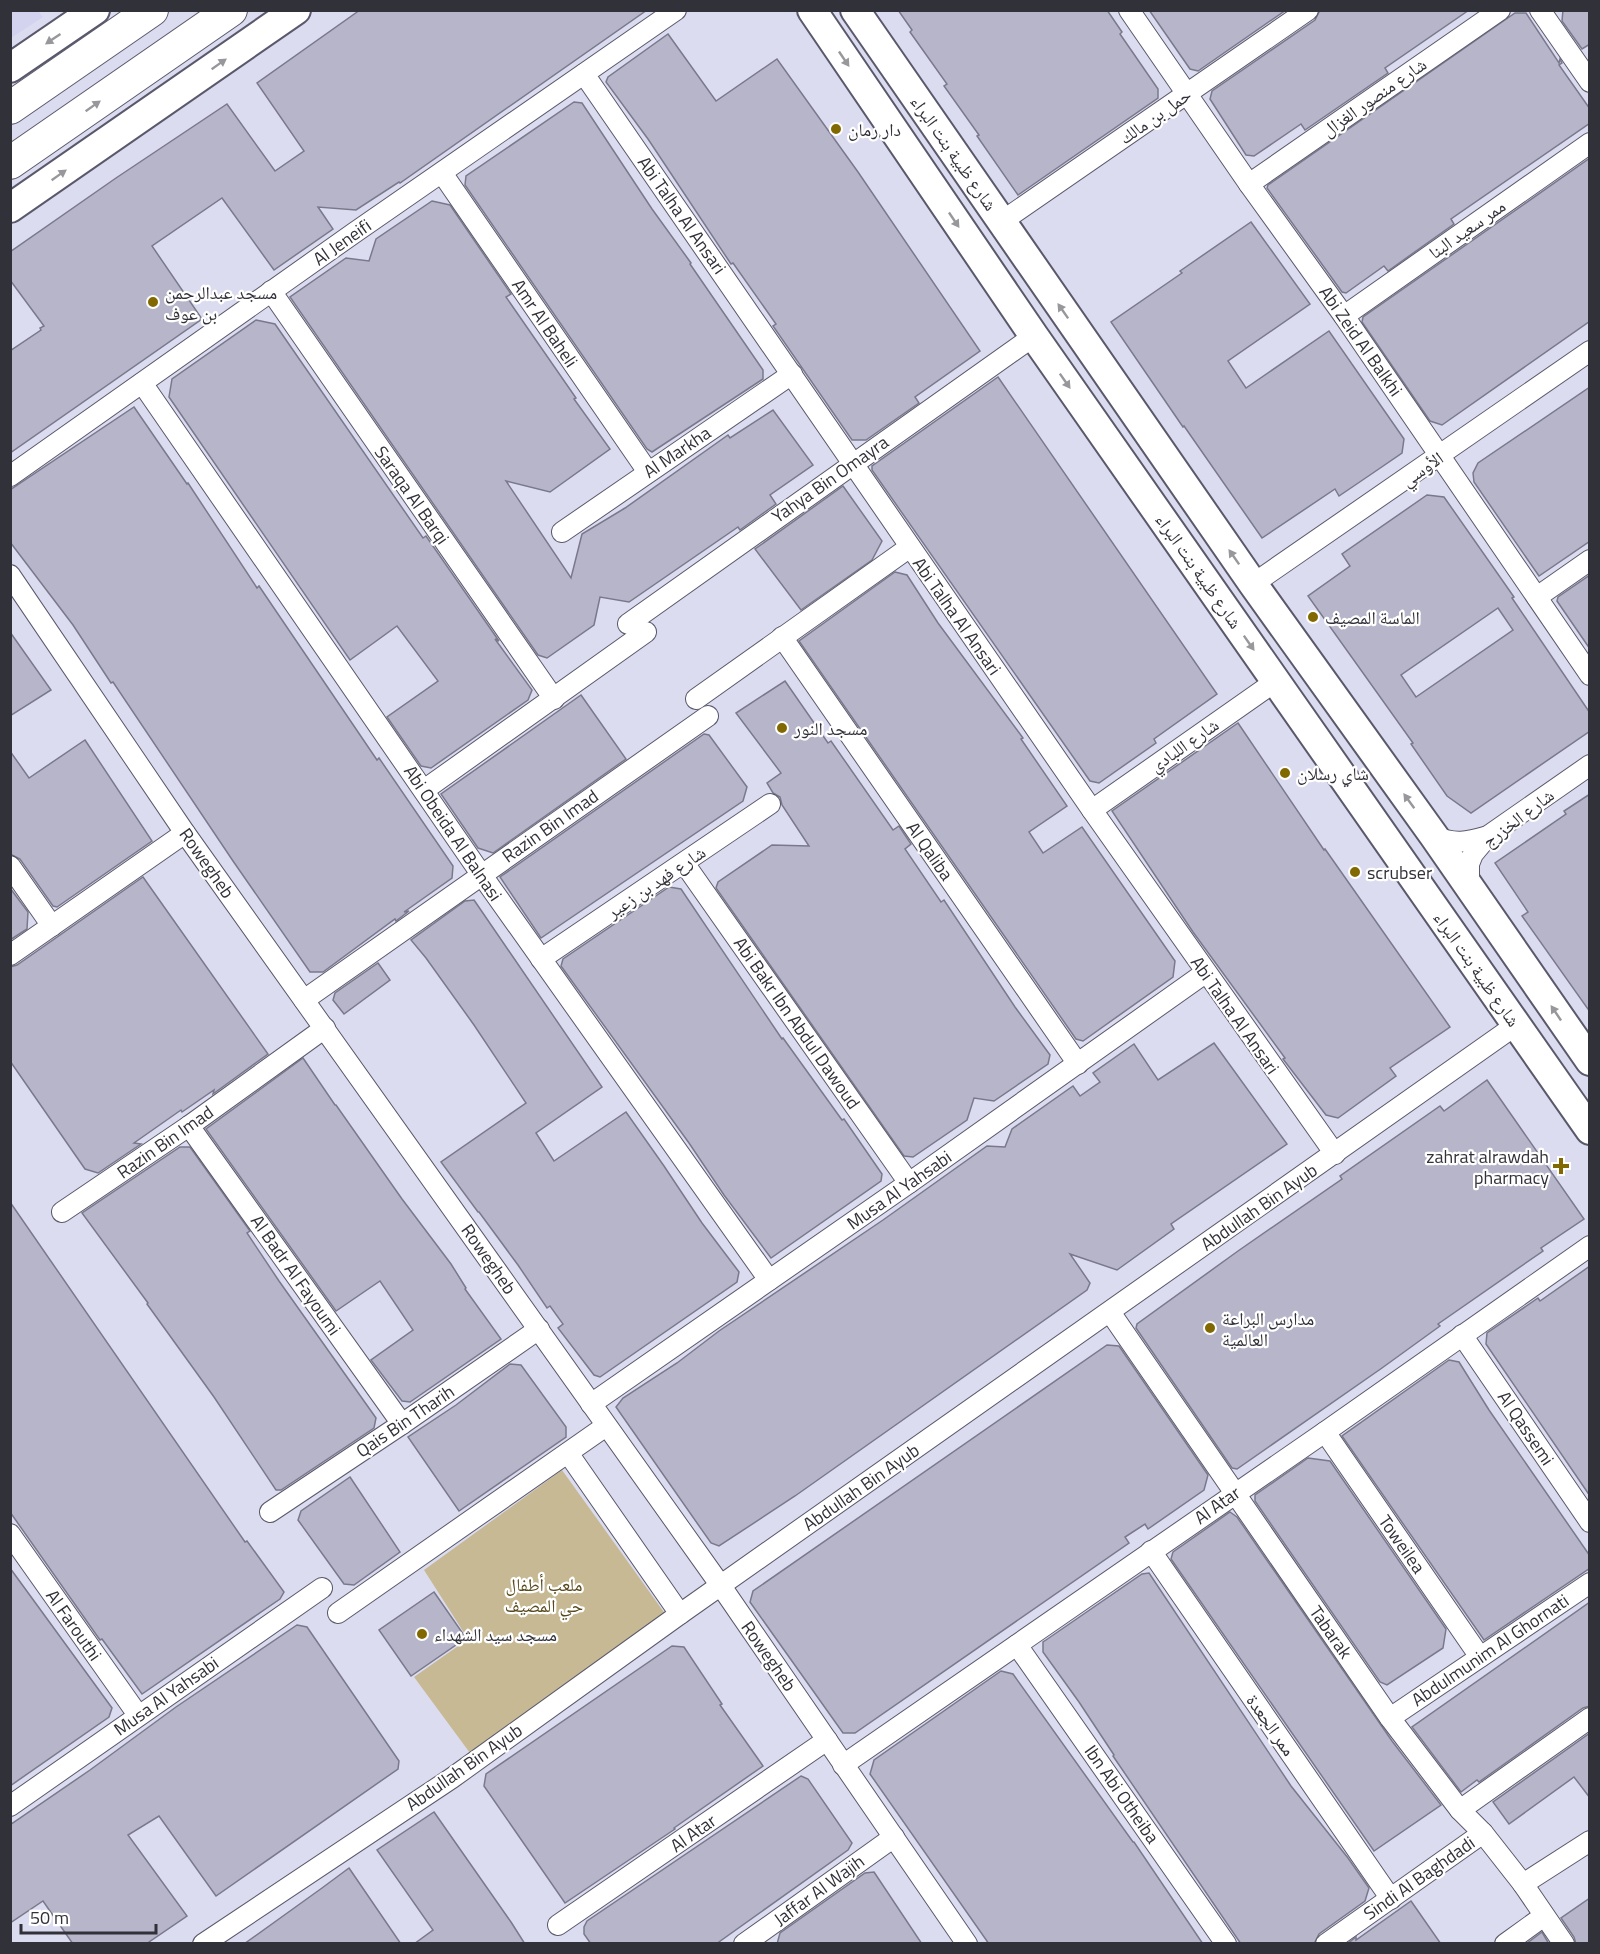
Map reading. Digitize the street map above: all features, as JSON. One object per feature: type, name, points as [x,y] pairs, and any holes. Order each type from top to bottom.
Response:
[{"type":"main road","points":[[10,108],[152,10]]},
{"type":"main road","points":[[10,163],[231,10]]},
{"type":"street","points":[[10,68],[95,10]]},
{"type":"street","points":[[10,208],[296,10]]},
{"type":"street","name":"Al Jeneifi","points":[[10,476],[271,291],[676,10]]},
{"type":"street","name":"شارع ظبية بنت البراء","points":[[812,10],[1034,336],[1590,1130]]},
{"type":"street","name":"شارع ظبية بنت البراء","points":[[855,10],[1253,584],[1468,884],[1590,1061]]},
{"type":"street","name":"Abi Zeid Al Balkhi","points":[[1129,10],[1249,184],[1344,316],[1590,675]]},
{"type":"street","name":"حمل بن مالك","points":[[1001,222],[1308,10]]},
{"type":"street","name":"شارع منصور الغزال","points":[[1249,184],[1500,10]]},
{"type":"street","points":[[1540,10],[1590,82]]},
{"type":"street","name":"Abi Talha Al Ansari","points":[[584,74],[1205,973],[1335,1154]]},
{"type":"street","name":"ممر سعيد البنا","points":[[1344,316],[1590,143]]},
{"type":"street","name":"Amr Al Baheli","points":[[442,173],[648,472]]},
{"type":"street","name":"Saraqa Al Barqi","points":[[271,291],[554,699]]},
{"type":"street","name":"Yahya Bin Omayra","points":[[628,624],[1034,336]]},
{"type":"street","name":"الأوسي","points":[[1253,584],[1590,351]]},
{"type":"street","name":"Al Markha","points":[[562,532],[792,374]]},
{"type":"street","name":"Abi Obeida Al Balnasi","points":[[142,383],[481,874],[769,1280]]},
{"type":"street","points":[[696,699],[909,547]]},
{"type":"street","points":[[1537,597],[1590,560]]},
{"type":"street","name":"Rowegheb","points":[[10,574],[185,832],[721,1586],[967,1944]]},
{"type":"street","points":[[424,790],[646,632]]},
{"type":"street","name":"Al Qaliba","points":[[782,637],[1078,1064]]},
{"type":"street","name":"شارع اللبادي","points":[[1092,810],[1276,681]]},
{"type":"street","name":"Razin Bin Imad","points":[[304,1000],[708,716]]},
{"type":"street","name":"شارع الخزرج","points":[[1468,884],[1469,864],[1473,854],[1488,836],[1590,765]]},
{"type":"street","name":"شارع فهد بن زعير","points":[[542,959],[770,804]]},
{"type":"street","points":[[10,955],[185,832]]},
{"type":"street","points":[[1434,836],[1465,843],[1488,836]]},
{"type":"street","name":"Abi Bakr Ibn Abdul Dawoud","points":[[684,863],[909,1183]]},
{"type":"street","points":[[10,866],[52,927]]},
{"type":"street","name":"Musa Al Yahsabi","points":[[591,1404],[909,1183],[1205,973]]},
{"type":"street","name":"Abdullah Bin Ayub","points":[[203,1944],[452,1778],[680,1614],[1516,1025]]},
{"type":"street","name":"Razin Bin Imad","points":[[62,1212],[189,1126],[325,1028]]},
{"type":"street","name":"Al Badr Al Fayoumi","points":[[189,1126],[402,1424]]},
{"type":"street","name":"Al Atar","points":[[843,1764],[1325,1432],[1590,1246]]},
{"type":"street","name":"Tabarak","points":[[1110,1312],[1390,1718],[1460,1810],[1483,1833],[1523,1884],[1564,1944]]},
{"type":"street","name":"Qais Bin Tharih","points":[[270,1512],[539,1329]]},
{"type":"street","name":"Al Qassemi","points":[[1462,1335],[1590,1522]]},
{"type":"street","points":[[338,1612],[606,1426]]},
{"type":"street","name":"Toweilea","points":[[1325,1432],[1480,1657]]},
{"type":"street","points":[[568,1454],[680,1614]]},
{"type":"street","name":"Al Farouthi","points":[[10,1534],[138,1715]]},
{"type":"street","name":"ممر الجعدة","points":[[1151,1551],[1391,1899]]},
{"type":"street","name":"Abdulmunim Al Ghornati","points":[[1390,1718],[1590,1583]]},
{"type":"street","name":"Musa Al Yahsabi","points":[[11,1803],[322,1588]]},
{"type":"street","name":"Ibn Abi Otheiba","points":[[1017,1645],[1226,1944]]},
{"type":"street","name":"Sindi Al Baghdadi","points":[[1460,1810],[1590,1718]]},
{"type":"street","name":"Al Atar","points":[[558,1925],[827,1740]]},
{"type":"street","name":"Sindi Al Baghdadi","points":[[1326,1944],[1483,1833]]},
{"type":"street","name":"Jaffar Al Wajih","points":[[753,1941],[894,1837]]},
{"type":"street","points":[[1523,1884],[1590,1841]]},
{"type":"street","points":[[1505,1944],[1544,1916]]},
{"type":"shaded area","points":[[11,10],[38,11],[43,17],[11,38]]},
{"type":"green space","name":"ملعب أطفال حي المصيف","points":[[562,1470],[666,1615],[470,1753],[414,1677],[468,1639],[424,1570]]},
{"type":"building","points":[[360,10],[647,10],[400,183],[356,210],[318,207],[333,229],[274,270],[222,198],[152,246],[202,319],[10,453],[10,351],[44,326],[10,280],[10,252],[227,104],[275,171],[304,151],[257,83]]},
{"type":"building","points":[[898,10],[1107,10],[1122,32],[1120,34],[1158,89],[1158,98],[1018,195],[944,86],[947,84],[910,32],[912,30]]},
{"type":"building","points":[[1149,10],[1286,10],[1198,71],[1190,69]]},
{"type":"building","points":[[1320,10],[1469,10],[1385,68],[1388,73],[1305,130],[1301,124],[1254,156],[1246,155],[1210,99],[1212,91],[1315,20]]},
{"type":"building","points":[[1563,10],[1590,10],[1590,44],[1582,49],[1562,21]]},
{"type":"building","points":[[1515,13],[1526,13],[1559,63],[1560,59],[1562,63],[1559,65],[1590,109],[1590,123],[1451,219],[1454,224],[1388,271],[1384,266],[1346,293],[1342,292],[1267,188],[1268,185]]},
{"type":"building","points":[[668,34],[716,101],[777,59],[858,172],[980,351],[915,397],[919,403],[866,440],[852,440],[773,326],[776,324],[733,263],[731,264],[648,139],[606,82],[608,77]]},
{"type":"building","points":[[574,102],[582,103],[763,370],[763,379],[652,452],[647,449],[465,185],[466,176]]},
{"type":"building","points":[[1590,158],[1590,321],[1442,425],[1430,421],[1362,322],[1363,317]]},
{"type":"building","points":[[432,201],[450,205],[511,294],[506,297],[610,449],[550,492],[506,481],[571,578],[582,534],[625,508],[728,435],[730,438],[773,410],[813,465],[770,495],[776,504],[740,530],[738,527],[629,602],[600,597],[594,625],[547,658],[538,655],[290,297],[346,258],[369,261],[376,239]]},
{"type":"building","points":[[1251,222],[1310,304],[1228,361],[1246,388],[1329,331],[1404,439],[1402,453],[1339,496],[1335,489],[1262,538],[1111,322]]},
{"type":"building","points":[[256,320],[275,324],[423,538],[426,536],[532,690],[528,700],[431,768],[421,766],[387,717],[438,681],[397,626],[350,660],[169,397],[172,379]]},
{"type":"building","points":[[998,377],[1217,694],[1154,739],[1156,743],[1099,783],[1090,781],[872,470],[872,466]]},
{"type":"building","points":[[1590,387],[1590,541],[1539,576],[1474,482],[1473,473],[1478,463]]},
{"type":"building","points":[[134,407],[188,483],[257,588],[259,586],[377,760],[379,758],[453,866],[452,878],[323,972],[310,972],[113,682],[111,683],[73,625],[10,542],[10,490]]},
{"type":"building","points":[[843,486],[882,541],[872,560],[801,610],[755,549]]},
{"type":"building","points":[[1427,495],[1444,497],[1514,597],[1512,598],[1590,713],[1590,731],[1471,813],[1447,796],[1411,744],[1413,743],[1308,596],[1350,566],[1342,554]],"holes":[[[1498,608],[1513,630],[1416,697],[1401,675]]]},
{"type":"building","points":[[895,572],[907,575],[938,623],[1023,738],[1021,739],[1067,806],[1029,832],[1043,853],[1082,827],[1175,961],[1173,977],[1083,1041],[1076,1039],[799,641]]},
{"type":"building","points":[[1590,575],[1590,649],[1557,601],[1558,597]]},
{"type":"building","points":[[10,632],[51,690],[10,716]]},
{"type":"building","points":[[785,681],[828,743],[831,741],[893,830],[899,826],[911,844],[905,849],[941,902],[944,900],[1050,1055],[1048,1064],[994,1101],[974,1098],[967,1120],[913,1157],[904,1156],[716,888],[718,882],[772,845],[809,846],[782,805],[780,797],[773,793],[767,783],[781,773],[736,713]]},
{"type":"building","points":[[581,695],[626,759],[493,853],[478,848],[441,794]]},
{"type":"building","points":[[1238,723],[1324,850],[1450,1027],[1390,1068],[1396,1076],[1338,1118],[1326,1115],[1283,1059],[1285,1058],[1193,932],[1112,811]]},
{"type":"building","points":[[704,734],[709,735],[747,787],[743,801],[541,938],[500,877]]},
{"type":"building","points":[[85,740],[152,841],[57,907],[53,906],[20,859],[10,854],[10,751],[29,778]]},
{"type":"building","points":[[1590,794],[1590,1012],[1522,916],[1528,912],[1495,863],[1566,814],[1564,811]]},
{"type":"building","points":[[143,877],[268,1054],[213,1094],[214,1090],[182,1112],[181,1110],[134,1143],[141,1144],[98,1173],[85,1169],[10,1061],[10,967],[17,965]]},
{"type":"building","points":[[669,887],[681,889],[782,1039],[842,1120],[844,1119],[882,1174],[881,1181],[771,1258],[561,966],[563,959]]},
{"type":"building","points":[[10,888],[28,912],[27,929],[10,940]]},
{"type":"building","points":[[474,900],[602,1087],[536,1133],[554,1161],[626,1112],[702,1223],[739,1272],[737,1282],[600,1377],[594,1375],[558,1328],[563,1324],[550,1306],[547,1308],[441,1162],[526,1103],[474,1025],[411,940],[465,901]]},
{"type":"building","points":[[378,963],[390,980],[344,1014],[333,1000],[335,993]]},
{"type":"building","points":[[1214,1043],[1287,1144],[1171,1224],[1174,1229],[1117,1270],[1070,1254],[1090,1283],[1087,1290],[795,1496],[719,1546],[711,1543],[616,1407],[623,1398],[677,1363],[719,1331],[883,1220],[987,1146],[1005,1147],[1012,1129],[1073,1086],[1080,1096],[1100,1082],[1093,1073],[1134,1044],[1158,1080]]},
{"type":"building","points":[[303,1058],[402,1199],[451,1264],[465,1289],[501,1339],[410,1402],[402,1401],[371,1360],[413,1330],[380,1281],[336,1311],[206,1129]]},
{"type":"building","points":[[1487,1080],[1584,1219],[1541,1248],[1543,1251],[1438,1324],[1440,1326],[1382,1368],[1237,1469],[1232,1468],[1136,1328],[1137,1324],[1342,1179],[1340,1176],[1440,1106],[1444,1111]]},
{"type":"building","points":[[180,1147],[190,1147],[250,1231],[247,1233],[279,1281],[376,1418],[374,1428],[281,1490],[276,1490],[214,1397],[82,1213]]},
{"type":"building","points":[[10,1202],[245,1542],[247,1541],[284,1592],[280,1599],[142,1694],[102,1639],[100,1640],[10,1512]]},
{"type":"building","points":[[1590,1266],[1590,1496],[1486,1344],[1487,1333],[1538,1298],[1540,1301]]},
{"type":"building","points":[[1107,1345],[1119,1346],[1208,1475],[1204,1490],[1148,1529],[1145,1524],[1125,1537],[1129,1543],[855,1733],[843,1733],[750,1602],[753,1591]]},
{"type":"building","points":[[1449,1360],[1459,1362],[1489,1410],[1590,1556],[1590,1568],[1484,1640],[1342,1436]]},
{"type":"building","points":[[510,1364],[521,1365],[566,1427],[566,1437],[459,1511],[408,1437],[456,1405]]},
{"type":"building","points":[[1308,1458],[1330,1461],[1446,1629],[1443,1648],[1387,1685],[1380,1682],[1255,1501],[1255,1495]]},
{"type":"building","points":[[350,1477],[400,1552],[354,1585],[344,1584],[298,1520],[301,1511]]},
{"type":"building","points":[[1230,1512],[1237,1517],[1392,1741],[1441,1805],[1374,1851],[1171,1559],[1173,1552]]},
{"type":"building","points":[[10,1568],[112,1708],[109,1717],[10,1786]]},
{"type":"building","points":[[1149,1573],[1291,1786],[1369,1888],[1365,1901],[1319,1934],[1314,1944],[1241,1944],[1043,1652],[1043,1642],[1142,1574]]},
{"type":"building","name":"مسجد سيد الشهداء","points":[[434,1592],[466,1638],[411,1676],[379,1630]]},
{"type":"building","points":[[1590,1602],[1590,1706],[1583,1708],[1479,1782],[1477,1780],[1461,1792],[1412,1727]]},
{"type":"building","points":[[297,1625],[307,1627],[399,1761],[398,1769],[216,1896],[159,1816],[128,1835],[187,1916],[146,1944],[73,1944],[43,1901],[10,1923],[10,1825],[176,1707]]},
{"type":"building","points":[[672,1646],[684,1647],[722,1704],[720,1705],[763,1766],[565,1903],[484,1786],[486,1774]]},
{"type":"building","points":[[1001,1671],[1013,1674],[1134,1842],[1203,1944],[989,1944],[870,1774],[874,1760]]},
{"type":"building","points":[[1590,1733],[1590,1798],[1574,1777],[1509,1824],[1493,1802]]},
{"type":"building","points":[[801,1776],[808,1779],[852,1843],[848,1850],[716,1944],[591,1944],[584,1934],[587,1921]]},
{"type":"building","points":[[434,1812],[525,1944],[414,1944],[433,1930],[377,1850]]},
{"type":"building","points":[[349,1868],[401,1944],[244,1944],[322,1888]]},
{"type":"building","points":[[874,1872],[922,1944],[777,1944],[780,1933],[865,1873]]},
{"type":"building","points":[[1590,1898],[1590,1944],[1576,1944],[1561,1918]]},
{"type":"building","points":[[1411,1901],[1441,1944],[1347,1944],[1356,1937],[1356,1940]]},
{"type":"building","points":[[1542,1932],[1549,1944],[1526,1944]]},
{"type":"place","name":"دار رمان","points":[[836,129]]},
{"type":"place","name":"مسجد عبدالرحمن بن عوف","points":[[153,302]]},
{"type":"place","name":"الماسة المصيف","points":[[1313,617]]},
{"type":"place","name":"مسجد النور","points":[[782,728]]},
{"type":"place","name":"شاي رسلان","points":[[1285,773]]},
{"type":"place","name":"scrubser","points":[[1355,872]]},
{"type":"place","name":"zahrat alrawdah pharmacy","points":[[1561,1166]]},
{"type":"place","name":"مدارس البراعة العالمية","points":[[1210,1328]]},
{"type":"place","name":"مسجد سيد الشهداء","points":[[422,1634]]}]
